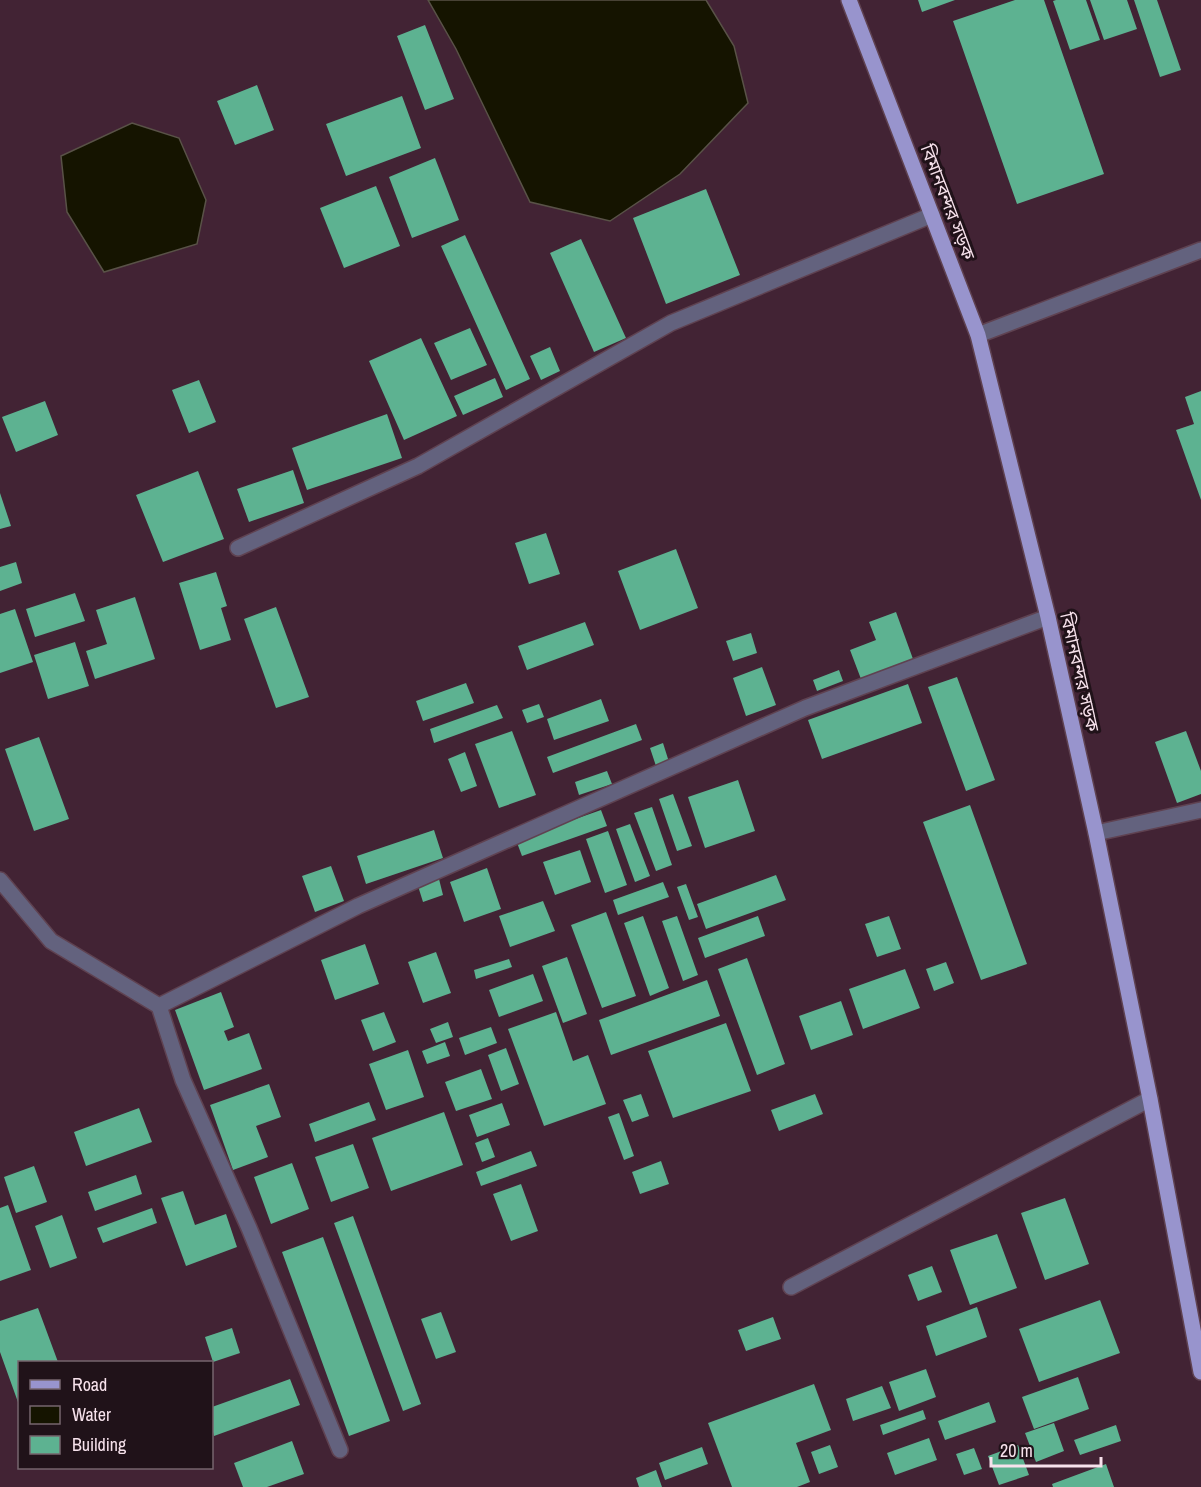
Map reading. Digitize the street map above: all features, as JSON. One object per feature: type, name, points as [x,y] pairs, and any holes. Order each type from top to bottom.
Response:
[{"type":"main road","name":"বিমানবন্দর সড়ক","points":[[849,0],[978,335],[1048,617],[1096,833],[1150,1099],[1201,1372]]},
{"type":"street","points":[[238,548],[418,466],[671,323],[932,215]]},
{"type":"street","points":[[978,335],[1201,250]]},
{"type":"street","points":[[159,1006],[358,906],[805,708],[1048,617]]},
{"type":"street","points":[[1096,833],[1201,810]]},
{"type":"street","points":[[0,880],[51,941],[159,1006],[183,1080],[249,1228],[340,1449]]},
{"type":"street","points":[[791,1287],[1150,1099]]},
{"type":"water","points":[[428,0],[706,0],[734,46],[748,103],[680,174],[610,221],[530,202],[456,49]]},
{"type":"water","points":[[132,123],[179,138],[206,200],[197,244],[104,272],[67,212],[61,156]]},
{"type":"building","points":[[918,0],[955,0],[922,12]]},
{"type":"building","points":[[1015,0],[1044,0],[1104,174],[1017,204],[953,21]]},
{"type":"building","points":[[1086,0],[1100,40],[1070,50],[1053,1]]},
{"type":"building","points":[[1090,0],[1127,0],[1137,29],[1104,40]]},
{"type":"building","points":[[1134,0],[1157,0],[1181,70],[1160,77]]},
{"type":"building","points":[[425,25],[454,99],[425,110],[397,36]]},
{"type":"building","points":[[257,85],[274,130],[235,145],[217,101]]},
{"type":"building","points":[[402,96],[421,148],[346,176],[326,124]]},
{"type":"building","points":[[435,158],[459,220],[412,238],[389,177]]},
{"type":"building","points":[[376,186],[400,246],[344,268],[320,208]]},
{"type":"building","points":[[706,189],[740,275],[666,304],[633,218]]},
{"type":"building","points":[[465,235],[530,379],[506,390],[441,246]]},
{"type":"building","points":[[581,239],[626,338],[594,352],[550,253]]},
{"type":"building","points":[[470,328],[487,365],[451,380],[434,343]]},
{"type":"building","points":[[421,338],[457,416],[404,440],[369,361]]},
{"type":"building","points":[[550,347],[560,371],[541,380],[530,356]]},
{"type":"building","points":[[495,378],[503,397],[463,415],[454,396]]},
{"type":"building","points":[[199,380],[216,422],[189,433],[172,390]]},
{"type":"building","points":[[1201,391],[1201,500],[1176,430],[1194,424],[1185,397]]},
{"type":"building","points":[[45,401],[58,435],[16,452],[2,417]]},
{"type":"building","points":[[387,414],[402,458],[307,490],[292,448]]},
{"type":"building","points":[[293,470],[304,503],[249,522],[237,489]]},
{"type":"building","points":[[198,471],[224,539],[163,562],[136,495]]},
{"type":"building","points":[[0,493],[11,526],[0,529]]},
{"type":"building","points":[[546,533],[560,574],[529,584],[515,543]]},
{"type":"building","points":[[676,549],[698,608],[640,630],[618,571]]},
{"type":"building","points":[[16,562],[22,583],[0,591],[0,567]]},
{"type":"building","points":[[216,572],[227,606],[221,608],[231,640],[200,650],[179,583]]},
{"type":"building","points":[[75,593],[85,621],[35,637],[26,609]]},
{"type":"building","points":[[135,597],[155,659],[95,679],[86,651],[107,644],[96,610]]},
{"type":"building","points":[[276,607],[309,697],[276,708],[244,619]]},
{"type":"building","points":[[15,609],[33,662],[0,673],[0,614]]},
{"type":"building","points":[[896,612],[913,659],[861,679],[850,650],[876,640],[869,622]]},
{"type":"building","points":[[585,622],[594,645],[527,670],[518,646]]},
{"type":"building","points":[[751,633],[757,653],[733,661],[726,641]]},
{"type":"building","points":[[75,642],[89,686],[48,699],[34,655]]},
{"type":"building","points":[[762,667],[776,705],[746,716],[733,678]]},
{"type":"building","points":[[839,670],[843,681],[817,691],[813,680]]},
{"type":"building","points":[[957,677],[995,780],[966,791],[928,687]]},
{"type":"building","points":[[466,683],[474,703],[423,721],[416,701]]},
{"type":"building","points":[[908,684],[922,723],[822,759],[808,720]]},
{"type":"building","points":[[601,699],[609,721],[554,740],[547,719]]},
{"type":"building","points":[[539,704],[544,717],[527,723],[522,710]]},
{"type":"building","points":[[497,705],[503,718],[434,743],[430,729]]},
{"type":"building","points":[[636,724],[642,740],[553,773],[547,757]]},
{"type":"building","points":[[512,731],[536,795],[499,808],[475,744]]},
{"type":"building","points":[[1186,731],[1201,771],[1201,794],[1177,803],[1155,742]]},
{"type":"building","points":[[39,737],[69,819],[34,831],[5,749]]},
{"type":"building","points":[[663,743],[669,762],[656,766],[650,748]]},
{"type":"building","points":[[465,752],[477,786],[461,792],[448,759]]},
{"type":"building","points":[[607,771],[612,784],[579,795],[575,782]]},
{"type":"building","points":[[738,780],[755,831],[705,848],[688,797]]},
{"type":"building","points":[[673,794],[692,846],[677,851],[659,799]]},
{"type":"building","points":[[970,805],[1027,964],[981,980],[923,822]]},
{"type":"building","points":[[652,807],[672,865],[656,871],[634,813]]},
{"type":"building","points":[[601,810],[607,826],[522,856],[516,840]]},
{"type":"building","points":[[630,824],[650,876],[635,882],[616,829]]},
{"type":"building","points":[[434,830],[443,858],[366,884],[357,856]]},
{"type":"building","points":[[608,831],[627,885],[605,893],[586,839]]},
{"type":"building","points":[[580,850],[591,882],[555,895],[543,862]]},
{"type":"building","points":[[331,866],[344,901],[315,912],[302,876]]},
{"type":"building","points":[[487,868],[501,909],[464,922],[450,882]]},
{"type":"building","points":[[776,875],[786,900],[706,929],[697,904]]},
{"type":"building","points":[[439,879],[443,895],[423,902],[418,886]]},
{"type":"building","points":[[663,882],[669,897],[618,915],[613,900]]},
{"type":"building","points":[[686,884],[698,917],[689,920],[677,887]]},
{"type":"building","points":[[543,901],[555,931],[510,947],[499,916]]},
{"type":"building","points":[[606,912],[636,996],[602,1008],[571,925]]},
{"type":"building","points":[[643,916],[669,988],[650,996],[624,923]]},
{"type":"building","points":[[677,916],[698,975],[683,981],[662,921]]},
{"type":"building","points":[[758,916],[765,936],[705,958],[698,938]]},
{"type":"building","points":[[889,916],[901,949],[877,957],[865,924]]},
{"type":"building","points":[[365,944],[379,984],[335,1000],[321,960]]},
{"type":"building","points":[[436,952],[451,993],[423,1003],[408,962]]},
{"type":"building","points":[[567,957],[587,1014],[563,1023],[542,966]]},
{"type":"building","points":[[747,958],[785,1064],[757,1075],[718,969]]},
{"type":"building","points":[[509,959],[512,967],[476,979],[474,970]]},
{"type":"building","points":[[946,962],[954,983],[934,991],[926,969]]},
{"type":"building","points":[[905,969],[920,1008],[863,1029],[849,989]]},
{"type":"building","points":[[533,974],[543,1001],[499,1017],[489,990]]},
{"type":"building","points":[[707,980],[720,1016],[611,1055],[599,1020]]},
{"type":"building","points":[[221,992],[234,1027],[224,1031],[228,1041],[249,1033],[262,1069],[204,1090],[175,1010]]},
{"type":"building","points":[[841,1001],[853,1035],[811,1050],[799,1016]]},
{"type":"building","points":[[384,1012],[396,1042],[373,1051],[361,1020]]},
{"type":"building","points":[[556,1012],[573,1061],[588,1055],[606,1104],[544,1126],[508,1029]]},
{"type":"building","points":[[448,1022],[453,1037],[436,1043],[430,1029]]},
{"type":"building","points":[[726,1023],[751,1091],[673,1118],[648,1051]]},
{"type":"building","points":[[491,1027],[497,1043],[465,1055],[459,1038]]},
{"type":"building","points":[[445,1042],[450,1056],[427,1064],[422,1051]]},
{"type":"building","points":[[506,1048],[519,1084],[501,1091],[488,1055]]},
{"type":"building","points":[[408,1050],[424,1097],[386,1110],[369,1064]]},
{"type":"building","points":[[481,1069],[492,1099],[456,1111],[445,1082]]},
{"type":"building","points":[[269,1084],[281,1117],[256,1126],[268,1157],[233,1170],[210,1105]]},
{"type":"building","points":[[641,1094],[649,1116],[632,1122],[623,1100]]},
{"type":"building","points":[[815,1094],[823,1114],[779,1131],[771,1110]]},
{"type":"building","points":[[369,1102],[376,1120],[315,1142],[309,1124]]},
{"type":"building","points":[[502,1103],[510,1125],[477,1137],[469,1115]]},
{"type":"building","points":[[139,1108],[152,1142],[86,1166],[74,1132]]},
{"type":"building","points":[[444,1112],[463,1165],[391,1191],[372,1138]]},
{"type":"building","points":[[619,1113],[634,1156],[624,1160],[608,1117]]},
{"type":"building","points":[[488,1138],[495,1157],[482,1162],[475,1143]]},
{"type":"building","points":[[353,1144],[369,1188],[331,1202],[315,1157]]},
{"type":"building","points":[[531,1151],[537,1166],[481,1186],[476,1172]]},
{"type":"building","points":[[661,1161],[669,1184],[640,1194],[632,1172]]},
{"type":"building","points":[[292,1163],[309,1209],[271,1224],[254,1177]]},
{"type":"building","points":[[34,1166],[47,1202],[16,1213],[4,1177]]},
{"type":"building","points":[[136,1175],[142,1194],[95,1211],[88,1192]]},
{"type":"building","points":[[521,1184],[538,1231],[511,1241],[493,1194]]},
{"type":"building","points":[[183,1191],[195,1225],[226,1214],[237,1247],[186,1266],[161,1198]]},
{"type":"building","points":[[1065,1198],[1089,1264],[1045,1280],[1021,1213]]},
{"type":"building","points":[[8,1205],[31,1270],[0,1281],[0,1208]]},
{"type":"building","points":[[152,1208],[157,1223],[103,1243],[97,1228]]},
{"type":"building","points":[[62,1215],[77,1258],[50,1268],[35,1226]]},
{"type":"building","points":[[353,1216],[421,1404],[403,1411],[334,1223]]},
{"type":"building","points":[[997,1234],[1017,1288],[970,1305],[950,1250]]},
{"type":"building","points":[[323,1237],[390,1421],[349,1436],[282,1252]]},
{"type":"building","points":[[932,1266],[942,1292],[918,1301],[908,1275]]},
{"type":"building","points":[[1100,1300],[1120,1353],[1039,1382],[1019,1329]]},
{"type":"building","points":[[977,1307],[987,1337],[936,1356],[926,1326]]},
{"type":"building","points":[[38,1308],[58,1361],[18,1361],[18,1402],[0,1352],[0,1321]]},
{"type":"building","points":[[441,1312],[456,1352],[436,1359],[421,1319]]},
{"type":"building","points":[[773,1317],[781,1339],[746,1351],[738,1330]]},
{"type":"building","points":[[232,1328],[240,1353],[213,1362],[205,1337]]},
{"type":"building","points":[[926,1369],[936,1397],[899,1411],[889,1382]]},
{"type":"building","points":[[1078,1377],[1089,1409],[1034,1429],[1022,1397]]},
{"type":"building","points":[[290,1379],[300,1405],[214,1436],[213,1407]]},
{"type":"building","points":[[814,1384],[831,1430],[796,1443],[810,1482],[797,1487],[732,1487],[708,1423]]},
{"type":"building","points":[[882,1386],[891,1408],[853,1421],[846,1399]]},
{"type":"building","points":[[989,1402],[996,1422],[945,1440],[938,1421]]},
{"type":"building","points":[[923,1410],[926,1419],[883,1435],[880,1425]]},
{"type":"building","points":[[1054,1423],[1064,1451],[1036,1462],[1025,1433]]},
{"type":"building","points":[[1116,1425],[1121,1441],[1080,1455],[1074,1440]]},
{"type":"building","points":[[929,1438],[937,1460],[895,1475],[887,1453]]},
{"type":"building","points":[[292,1441],[304,1474],[267,1487],[243,1487],[234,1463]]},
{"type":"building","points":[[830,1445],[838,1467],[819,1474],[811,1452]]},
{"type":"building","points":[[1018,1445],[1029,1475],[999,1485],[988,1456]]},
{"type":"building","points":[[702,1447],[708,1464],[665,1480],[659,1463]]},
{"type":"building","points":[[974,1448],[982,1469],[964,1475],[956,1454]]},
{"type":"building","points":[[1106,1464],[1114,1487],[1053,1487],[1052,1484]]},
{"type":"building","points":[[656,1470],[662,1487],[639,1487],[636,1478]]}]
